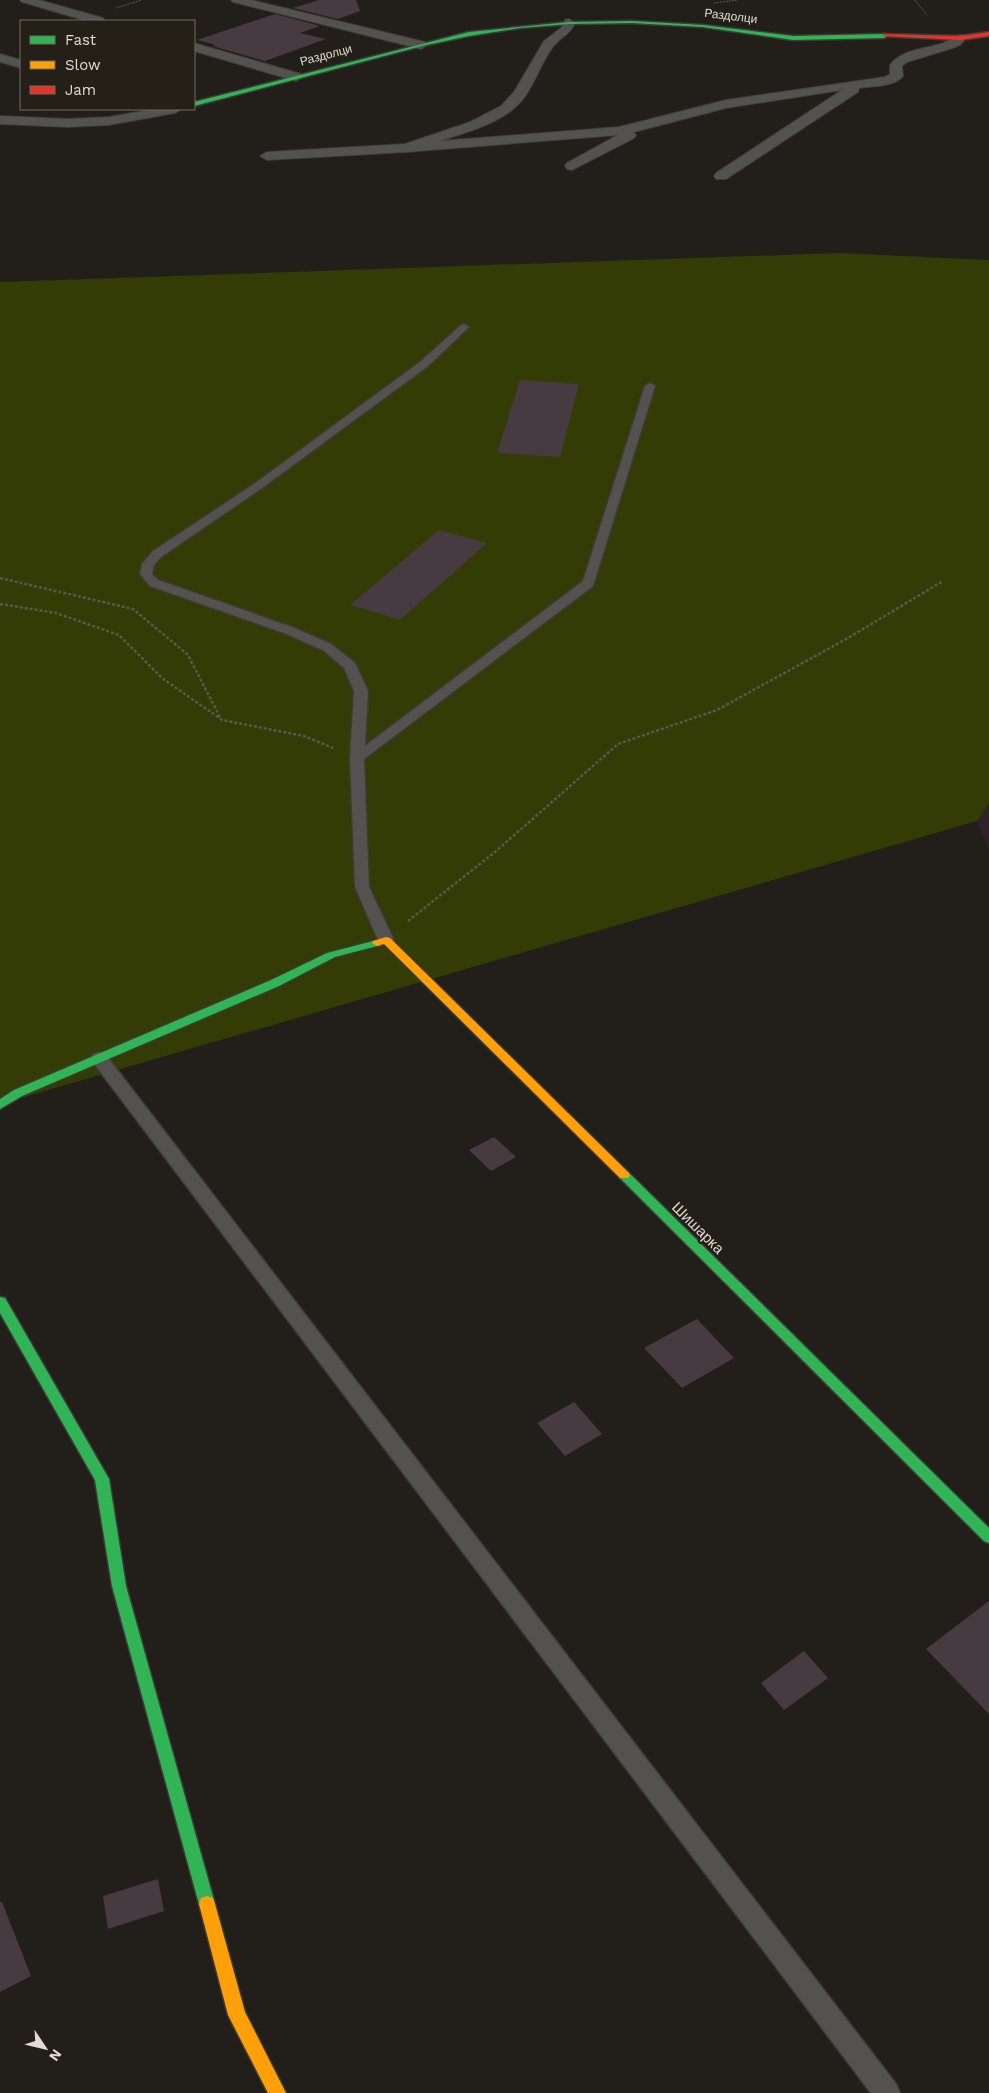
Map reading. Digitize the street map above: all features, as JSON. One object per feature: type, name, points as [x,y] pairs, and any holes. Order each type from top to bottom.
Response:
[{"type":"street","points":[[26,0],[96,20]]},
{"type":"street","points":[[237,0],[421,45]]},
{"type":"street","points":[[406,148],[475,125],[506,109],[520,94],[548,44],[566,30],[568,23]]},
{"type":"street","name":"Раздолци","points":[[195,104],[469,34],[568,23],[668,24],[793,38],[885,36],[960,38],[986,35]]},
{"type":"street","points":[[572,166],[642,128],[697,110],[888,80],[897,76],[896,65],[903,58],[952,44],[960,38]]},
{"type":"street","points":[[195,47],[296,77]]},
{"type":"street","points":[[0,58],[20,64]]},
{"type":"street","points":[[721,176],[860,84]]},
{"type":"street","points":[[0,120],[68,123],[109,121],[170,110]]},
{"type":"street","points":[[267,156],[464,145],[642,128]]},
{"type":"street","points":[[6,1096],[275,983],[331,954],[386,940]]},
{"type":"street","name":"Шишарка","points":[[386,940],[989,1537]]},
{"type":"street","points":[[4,1318],[102,1478],[119,1586],[236,2015],[277,2093]]},
{"type":"lane","points":[[386,940],[362,887],[357,758],[361,691],[350,666],[328,647],[288,630],[154,583],[146,574],[148,564],[157,554],[258,486],[424,364],[464,327]]},
{"type":"lane","points":[[357,758],[589,583],[650,386]]},
{"type":"lane","points":[[99,1058],[887,2093]]},
{"type":"path","points":[[733,1],[738,0]]},
{"type":"path","points":[[0,578],[133,608],[188,656],[222,720]]},
{"type":"path","points":[[386,940],[495,852],[618,744],[717,710],[848,638],[943,581]]},
{"type":"path","points":[[0,604],[56,613],[119,635],[162,678],[222,720],[304,736],[357,758]]},
{"type":"shaded area","points":[[989,803],[989,849],[977,821]]},
{"type":"green space","points":[[839,253],[989,260],[989,803],[977,821],[0,1104],[0,282]]},
{"type":"building","points":[[319,0],[356,0],[360,11],[338,19],[293,8]]},
{"type":"building","points":[[275,14],[320,26],[300,33],[326,39],[265,61],[197,40]]},
{"type":"building","points":[[520,380],[579,384],[560,457],[497,453]]},
{"type":"building","points":[[439,530],[487,543],[400,620],[350,605]]},
{"type":"building","points":[[494,1137],[516,1157],[491,1171],[469,1150]]},
{"type":"building","points":[[697,1319],[734,1358],[682,1388],[644,1348]]},
{"type":"building","points":[[574,1402],[602,1434],[565,1456],[537,1423]]},
{"type":"building","points":[[989,1601],[989,1714],[926,1649]]},
{"type":"building","points":[[804,1651],[828,1678],[784,1710],[761,1683]]},
{"type":"building","points":[[158,1879],[164,1911],[108,1929],[103,1896]]},
{"type":"building","points":[[0,1902],[2,1902],[31,1976],[0,1992]]},
{"type":"traffic: fast","points":[[195,104],[421,45],[469,34],[520,27],[569,23],[632,22],[703,26],[793,38],[884,36]]},
{"type":"traffic: fast","points":[[0,1105],[18,1093],[275,983],[331,955],[377,943]]},
{"type":"traffic: fast","points":[[624,1175],[989,1537]]},
{"type":"traffic: fast","points":[[0,1302],[102,1479],[119,1586],[207,1904]]},
{"type":"traffic: slow","points":[[377,943],[386,940],[624,1175]]},
{"type":"traffic: slow","points":[[207,1904],[237,2015],[277,2093]]},
{"type":"traffic: jam","points":[[884,36],[960,38],[989,34]]}]
